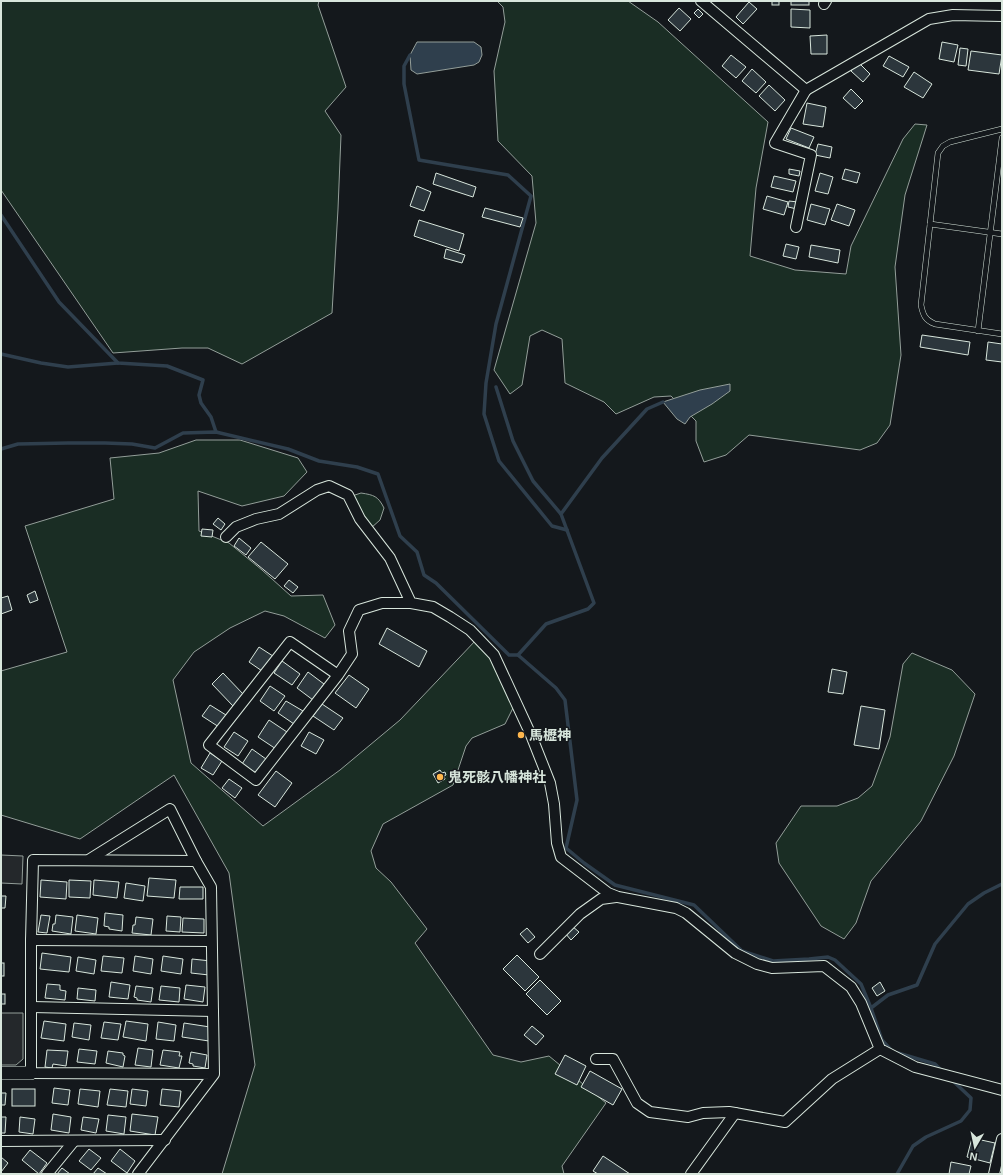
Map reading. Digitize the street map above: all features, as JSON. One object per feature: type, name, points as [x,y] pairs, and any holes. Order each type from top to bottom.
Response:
[{"type":"street","points":[[701,1],[806,90]]},
{"type":"street","points":[[796,226],[811,155],[775,143],[806,90],[929,19],[954,15],[1002,16]]},
{"type":"street","points":[[226,537],[236,527],[256,519],[279,514],[317,490],[328,486],[348,495],[360,519],[390,558],[411,603]]},
{"type":"street","points":[[338,675],[290,642],[209,745],[256,780],[338,675],[352,654],[349,631],[359,610],[382,602],[411,603],[432,607],[470,630],[494,655],[531,735],[550,783],[554,804],[556,843],[561,857],[608,893],[618,897],[676,908],[686,913],[735,953],[757,964],[772,968],[824,966],[851,987],[861,1003],[880,1048],[915,1067],[1002,1090]]},
{"type":"street","points":[[90,860],[170,809],[211,887],[214,1074],[138,1174]]},
{"type":"street","points":[[31,1073],[31,940],[33,860],[196,861]]},
{"type":"street","points":[[540,954],[580,914],[601,899],[618,897]]},
{"type":"street","points":[[31,940],[211,941]]},
{"type":"street","points":[[32,1006],[213,1011]]},
{"type":"street","points":[[596,1059],[613,1059],[637,1102],[650,1112],[688,1118],[703,1113],[729,1112],[785,1122],[832,1079],[880,1048]]},
{"type":"street","points":[[1,1073],[214,1074]]},
{"type":"street","points":[[691,1174],[735,1113]]},
{"type":"street","points":[[994,1174],[1002,1138]]},
{"type":"street","points":[[1,1141],[165,1140]]},
{"type":"street","points":[[47,1174],[74,1141]]},
{"type":"lane","points":[[1002,129],[950,142],[943,146],[938,153],[921,305],[923,315],[928,321],[935,324],[1002,334]]},
{"type":"lane","points":[[978,331],[1002,138]]},
{"type":"lane","points":[[930,224],[1002,234]]},
{"type":"green space","points":[[1,1],[319,1],[318,5],[346,87],[325,111],[341,135],[332,313],[242,364],[208,348],[182,348],[113,353],[1,190]]},
{"type":"green space","points":[[497,1],[628,1],[658,22],[768,122],[756,188],[750,256],[795,270],[846,274],[851,246],[903,139],[915,124],[927,125],[905,195],[895,267],[901,355],[890,425],[877,443],[860,450],[749,435],[726,455],[704,462],[696,441],[696,421],[671,396],[654,397],[616,414],[604,402],[565,383],[562,339],[542,330],[530,336],[522,385],[510,394],[494,370],[536,223],[532,176],[498,141],[494,71],[505,22],[503,7]]},
{"type":"green space","points":[[196,440],[240,440],[298,458],[307,472],[284,496],[242,506],[198,491],[199,531],[229,543],[291,596],[323,595],[335,625],[325,638],[284,616],[265,611],[230,628],[194,652],[173,680],[191,763],[263,826],[340,770],[400,720],[476,640],[493,662],[515,704],[505,724],[472,738],[466,746],[453,785],[383,824],[371,851],[376,868],[391,882],[427,929],[415,943],[493,1055],[521,1062],[549,1056],[606,1103],[562,1166],[564,1174],[222,1174],[255,1065],[229,873],[174,775],[80,839],[1,815],[1,671],[67,652],[25,526],[114,499],[110,458],[159,453]]},
{"type":"green space","points":[[361,493],[369,494],[375,497],[380,501],[384,508],[380,520],[371,528],[349,497]]},
{"type":"green space","points":[[912,653],[952,670],[975,694],[954,756],[921,821],[871,881],[856,923],[844,939],[821,926],[779,863],[776,843],[801,806],[837,806],[858,798],[872,786],[890,737],[903,664]]},
{"type":"shaded area","points":[[1,855],[23,856],[22,884],[1,883]]},
{"type":"shaded area","points":[[1,1013],[23,1013],[23,1059],[16,1065],[1,1065]]},
{"type":"water","points":[[417,42],[474,42],[481,47],[482,55],[479,62],[474,65],[417,74],[411,70],[410,55]]},
{"type":"water","points":[[730,384],[730,391],[690,417],[685,424],[677,419],[663,402],[700,390]]},
{"type":"building","points":[[772,1],[779,1],[779,5],[772,5]]},
{"type":"building","points":[[791,1],[809,1],[809,5],[791,5]]},
{"type":"building","points":[[749,2],[757,9],[743,24],[736,17]]},
{"type":"building","points":[[679,8],[691,19],[680,31],[668,20]]},
{"type":"building","points":[[698,9],[703,14],[699,18],[694,13]]},
{"type":"building","points":[[791,9],[810,10],[810,28],[791,27]]},
{"type":"building","points":[[827,35],[827,54],[811,54],[810,36]]},
{"type":"building","points":[[942,42],[958,45],[954,62],[939,59]]},
{"type":"building","points":[[960,48],[968,49],[966,66],[958,65]]},
{"type":"building","points":[[971,51],[1002,55],[999,74],[968,70]]},
{"type":"building","points":[[731,55],[746,67],[736,78],[722,66]]},
{"type":"building","points":[[889,56],[909,67],[903,77],[883,66]]},
{"type":"building","points":[[859,63],[870,74],[863,82],[851,71]]},
{"type":"building","points":[[752,69],[766,82],[756,93],[742,81]]},
{"type":"building","points":[[914,72],[932,84],[923,98],[904,87]]},
{"type":"building","points":[[769,85],[785,100],[775,111],[759,96]]},
{"type":"building","points":[[851,89],[863,101],[855,109],[843,98]]},
{"type":"building","points":[[807,103],[826,107],[823,127],[803,124]]},
{"type":"building","points":[[791,128],[814,137],[809,148],[786,139]]},
{"type":"building","points":[[818,144],[832,147],[830,158],[815,155]]},
{"type":"building","points":[[789,169],[800,171],[799,176],[789,174]]},
{"type":"building","points":[[845,169],[860,173],[857,183],[842,179]]},
{"type":"building","points":[[436,173],[476,187],[473,197],[433,184]]},
{"type":"building","points":[[820,173],[833,177],[828,194],[815,191]]},
{"type":"building","points":[[774,176],[796,181],[793,192],[771,187]]},
{"type":"building","points":[[417,186],[431,192],[424,211],[410,206]]},
{"type":"building","points":[[767,196],[788,202],[784,215],[763,209]]},
{"type":"building","points":[[789,201],[798,202],[797,209],[788,207]]},
{"type":"building","points":[[811,204],[830,209],[825,225],[807,220]]},
{"type":"building","points":[[837,204],[855,210],[849,226],[831,220]]},
{"type":"building","points":[[485,208],[523,218],[520,227],[482,217]]},
{"type":"building","points":[[419,220],[464,234],[459,251],[414,236]]},
{"type":"building","points":[[786,244],[799,247],[796,259],[783,256]]},
{"type":"building","points":[[811,245],[840,250],[838,263],[809,257]]},
{"type":"building","points":[[446,249],[465,255],[462,263],[444,258]]},
{"type":"building","points":[[922,335],[970,342],[968,355],[920,347]]},
{"type":"building","points":[[988,342],[1002,344],[1002,362],[986,360]]},
{"type":"building","points":[[218,518],[225,524],[221,530],[213,524]]},
{"type":"building","points":[[202,529],[213,530],[212,537],[201,536]]},
{"type":"building","points":[[239,538],[251,548],[246,555],[234,546]]},
{"type":"building","points":[[261,542],[288,564],[275,579],[248,557]]},
{"type":"building","points":[[289,580],[298,587],[293,593],[284,586]]},
{"type":"building","points":[[35,591],[38,600],[30,603],[27,595]]},
{"type":"building","points":[[8,596],[12,610],[1,614],[1,598]]},
{"type":"building","points":[[387,628],[427,651],[419,667],[379,644]]},
{"type":"building","points":[[259,647],[276,658],[265,673],[249,662]]},
{"type":"building","points":[[282,661],[300,674],[292,685],[274,673]]},
{"type":"building","points":[[832,669],[847,672],[843,694],[828,692]]},
{"type":"building","points":[[308,672],[324,684],[313,700],[297,688]]},
{"type":"building","points":[[223,673],[244,695],[233,706],[212,684]]},
{"type":"building","points":[[349,675],[369,689],[356,708],[335,693]]},
{"type":"building","points":[[270,686],[285,696],[274,711],[260,701]]},
{"type":"building","points":[[286,701],[303,711],[294,724],[278,713]]},
{"type":"building","points":[[322,704],[343,718],[334,730],[313,716]]},
{"type":"building","points":[[210,705],[226,715],[219,727],[202,716]]},
{"type":"building","points":[[861,706],[885,710],[879,749],[854,745]]},
{"type":"building","points":[[269,720],[287,732],[276,749],[258,737]]},
{"type":"building","points":[[234,732],[248,741],[238,756],[224,747]]},
{"type":"building","points":[[309,732],[324,740],[316,754],[301,746]]},
{"type":"building","points":[[252,749],[266,759],[256,773],[242,764]]},
{"type":"building","points":[[210,753],[222,761],[213,775],[201,768]]},
{"type":"building","name":"鬼死骸八幡神社","points":[[440,770],[442,773],[445,772],[446,775],[444,776],[445,779],[438,783],[433,774]]},
{"type":"building","points":[[276,771],[292,783],[275,807],[258,795]]},
{"type":"building","points":[[229,779],[242,788],[235,798],[222,788]]},
{"type":"building","points":[[149,878],[176,880],[174,898],[147,896]]},
{"type":"building","points":[[41,880],[67,882],[66,899],[40,897]]},
{"type":"building","points":[[69,880],[91,881],[90,898],[69,897]]},
{"type":"building","points":[[94,880],[119,882],[117,898],[93,895]]},
{"type":"building","points":[[126,883],[145,886],[143,901],[124,898]]},
{"type":"building","points":[[180,887],[203,887],[203,899],[179,899]]},
{"type":"building","points":[[1,896],[6,896],[5,908],[1,908]]},
{"type":"building","points":[[105,913],[123,915],[122,931],[109,929],[109,927],[104,926]]},
{"type":"building","points":[[41,915],[50,916],[47,933],[38,932]]},
{"type":"building","points":[[56,915],[73,917],[71,934],[52,931],[53,924],[55,924]]},
{"type":"building","points":[[77,915],[98,918],[96,934],[75,931]]},
{"type":"building","points":[[167,916],[181,917],[180,932],[166,931]]},
{"type":"building","points":[[136,917],[153,919],[151,935],[132,933]]},
{"type":"building","points":[[183,918],[204,919],[204,933],[182,932]]},
{"type":"building","points":[[572,926],[579,932],[571,940],[565,933]]},
{"type":"building","points":[[527,928],[535,937],[528,943],[520,934]]},
{"type":"building","points":[[42,953],[71,957],[69,972],[40,969]]},
{"type":"building","points":[[517,955],[539,977],[525,991],[503,969]]},
{"type":"building","points":[[103,956],[124,958],[122,973],[101,971]]},
{"type":"building","points":[[135,956],[153,959],[151,974],[133,971]]},
{"type":"building","points":[[163,956],[183,959],[181,974],[161,971]]},
{"type":"building","points":[[78,957],[96,960],[94,974],[76,971]]},
{"type":"building","points":[[192,959],[211,961],[209,975],[191,973]]},
{"type":"building","points":[[1,963],[4,963],[4,976],[1,976]]},
{"type":"building","points":[[540,980],[561,1001],[547,1015],[526,994]]},
{"type":"building","points":[[111,982],[130,985],[128,999],[109,997]]},
{"type":"building","points":[[880,982],[885,991],[877,996],[872,988]]},
{"type":"building","points":[[47,984],[60,985],[60,990],[66,991],[65,1000],[45,998]]},
{"type":"building","points":[[186,985],[205,987],[203,1002],[184,999]]},
{"type":"building","points":[[136,986],[153,988],[151,1002],[137,1000],[137,998],[134,997]]},
{"type":"building","points":[[161,986],[180,988],[179,1002],[159,1000]]},
{"type":"building","points":[[78,988],[96,990],[95,1001],[77,999]]},
{"type":"building","points":[[1,994],[5,994],[5,1004],[1,1004]]},
{"type":"building","points":[[44,1021],[66,1024],[64,1041],[41,1038]]},
{"type":"building","points":[[126,1021],[148,1024],[146,1041],[123,1037]]},
{"type":"building","points":[[104,1022],[121,1024],[118,1040],[101,1038]]},
{"type":"building","points":[[158,1022],[176,1025],[174,1041],[156,1039]]},
{"type":"building","points":[[74,1023],[91,1025],[89,1040],[72,1037]]},
{"type":"building","points":[[184,1023],[210,1027],[209,1041],[182,1037]]},
{"type":"building","points":[[532,1026],[544,1036],[536,1045],[524,1035]]},
{"type":"building","points":[[138,1048],[153,1050],[151,1067],[135,1065]]},
{"type":"building","points":[[79,1049],[97,1051],[95,1064],[77,1062]]},
{"type":"building","points":[[47,1050],[68,1051],[66,1066],[53,1064],[52,1068],[45,1067]]},
{"type":"building","points":[[163,1050],[180,1052],[179,1056],[182,1056],[179,1068],[160,1065]]},
{"type":"building","points":[[108,1051],[123,1053],[125,1056],[123,1067],[106,1063]]},
{"type":"building","points":[[191,1052],[207,1055],[205,1068],[193,1066],[193,1064],[189,1063]]},
{"type":"building","points":[[565,1055],[586,1066],[577,1085],[555,1074]]},
{"type":"building","points":[[590,1071],[622,1089],[613,1105],[581,1087]]},
{"type":"building","points":[[54,1088],[70,1090],[68,1105],[52,1103]]},
{"type":"building","points":[[12,1089],[35,1089],[35,1106],[12,1106]]},
{"type":"building","points":[[80,1089],[100,1091],[98,1107],[78,1104]]},
{"type":"building","points":[[110,1089],[128,1091],[126,1107],[107,1105]]},
{"type":"building","points":[[132,1089],[148,1091],[146,1106],[130,1104]]},
{"type":"building","points":[[162,1089],[181,1091],[179,1107],[160,1105]]},
{"type":"building","points":[[1,1093],[6,1093],[5,1105],[1,1105]]},
{"type":"building","points":[[53,1114],[71,1117],[69,1133],[51,1130]]},
{"type":"building","points":[[132,1114],[158,1117],[155,1135],[130,1131]]},
{"type":"building","points":[[108,1115],[126,1117],[124,1134],[106,1131]]},
{"type":"building","points":[[1,1117],[6,1117],[5,1133],[1,1133]]},
{"type":"building","points":[[20,1117],[35,1119],[33,1134],[19,1132]]},
{"type":"building","points":[[83,1117],[99,1119],[96,1133],[81,1130]]},
{"type":"building","points":[[972,1138],[995,1143],[990,1163],[967,1157]]},
{"type":"building","points":[[89,1149],[101,1158],[91,1170],[79,1161]]},
{"type":"building","points":[[120,1149],[135,1161],[127,1173],[111,1161]]},
{"type":"building","points":[[30,1150],[47,1163],[39,1174],[22,1160]]},
{"type":"building","points":[[603,1156],[630,1174],[598,1174],[593,1171]]},
{"type":"building","points":[[1,1157],[8,1163],[1,1172]]},
{"type":"building","points":[[951,1162],[971,1166],[969,1174],[949,1174]]},
{"type":"building","points":[[62,1168],[70,1174],[57,1174]]},
{"type":"building","points":[[98,1168],[107,1174],[93,1174]]},
{"type":"waterway","points":[[410,55],[404,66],[404,84],[419,160],[508,175],[531,196],[496,324],[486,383],[484,414],[499,461],[552,526],[567,530]]},
{"type":"waterway","points":[[1,215],[59,302],[118,363],[167,366],[203,380],[199,395],[201,403],[211,417],[216,432]]},
{"type":"waterway","points":[[1,354],[41,363],[68,367],[118,363]]},
{"type":"waterway","points":[[496,387],[513,441],[533,481],[561,514],[594,603],[588,609],[546,624],[518,655]]},
{"type":"waterway","points":[[561,514],[602,458],[647,409],[663,402]]},
{"type":"waterway","points":[[1,449],[18,444],[68,443],[132,444],[155,448],[183,433],[216,432],[288,449],[319,461],[357,467],[378,474],[400,536],[417,552],[424,575],[436,583],[509,655],[518,655],[556,688],[565,700],[577,800],[566,848],[615,885],[694,905],[742,951],[773,961],[828,957],[835,960],[861,984],[882,1040],[892,1051]]},
{"type":"waterway","points":[[871,1008],[888,995],[917,985],[935,944],[968,904],[984,893],[1002,884]]},
{"type":"waterway","points":[[898,1053],[935,1064],[943,1072]]},
{"type":"waterway","points":[[897,1174],[913,1146],[926,1137],[961,1121],[970,1110],[971,1098],[952,1080]]},
{"type":"place","name":"馬櫪神","points":[[521,735]]},
{"type":"place","name":"鬼死骸八幡神社","points":[[440,777]]}]
